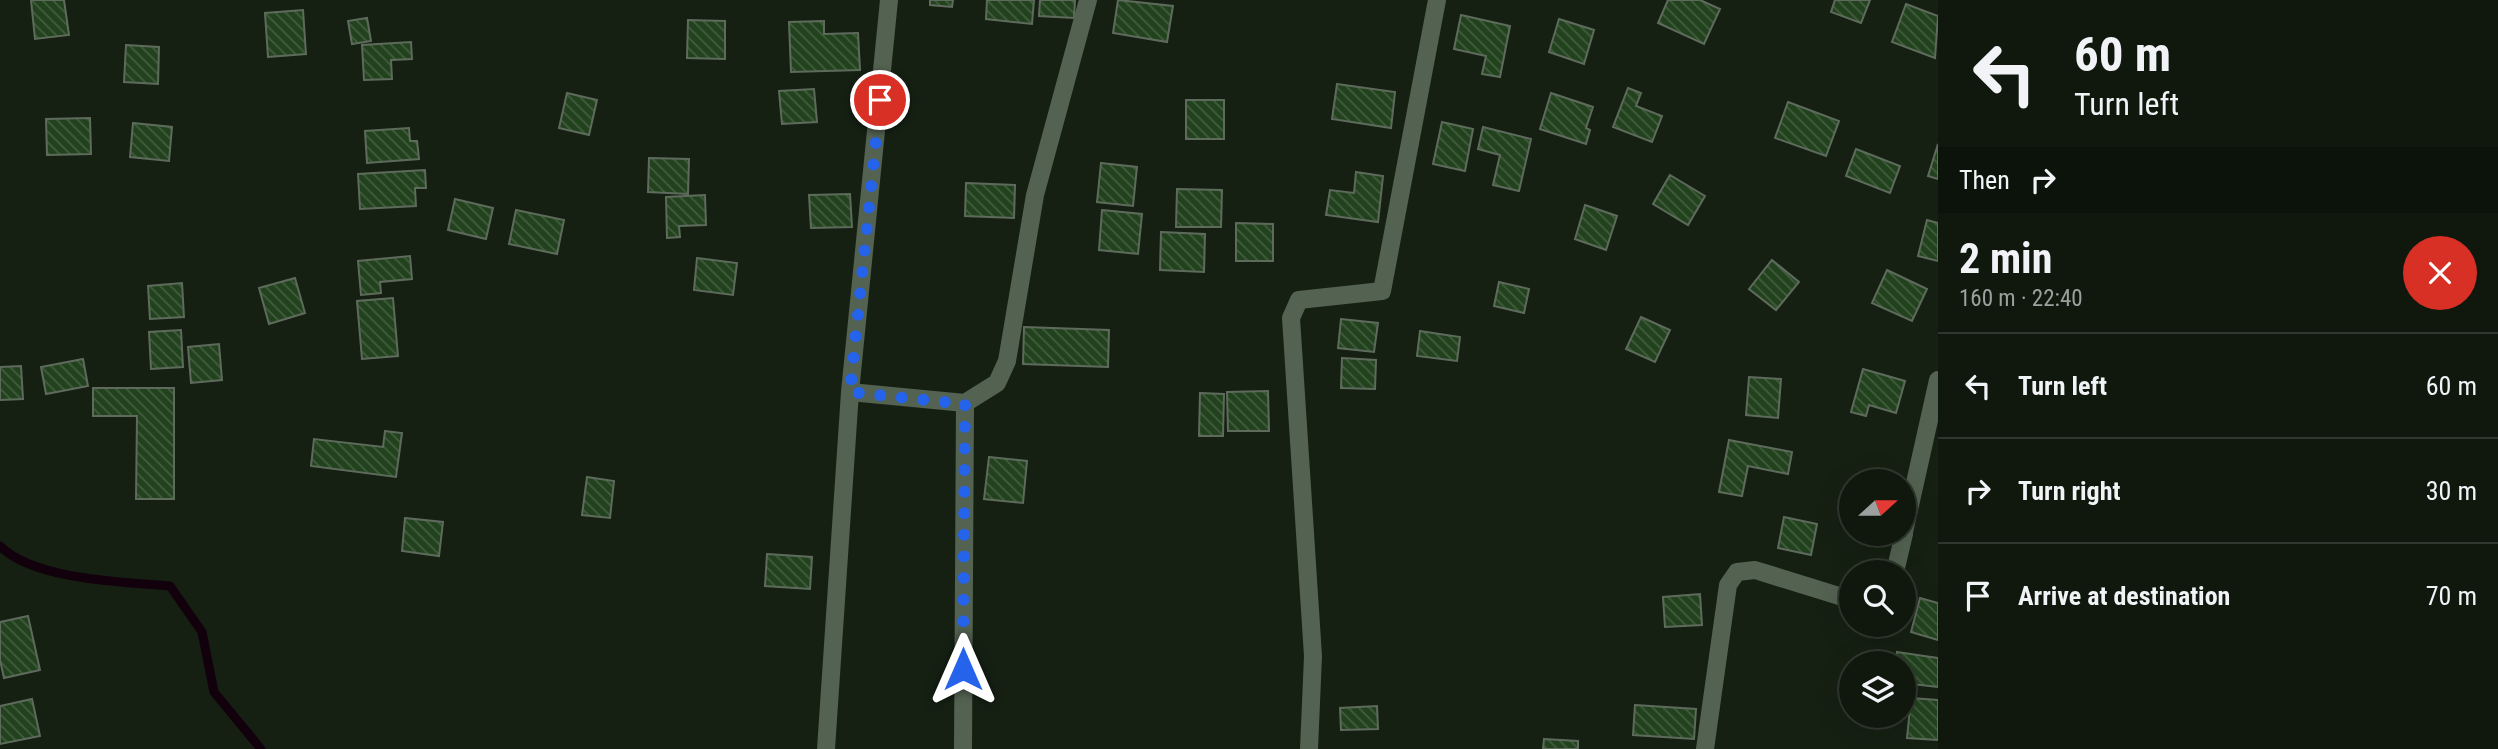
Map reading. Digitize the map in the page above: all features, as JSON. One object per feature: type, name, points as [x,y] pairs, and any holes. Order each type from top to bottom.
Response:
[{"type":"street","points":[[826,749],[850,392],[889,0]]},
{"type":"street","points":[[850,392],[965,404],[997,383],[1007,361],[1035,195],[1088,0]]},
{"type":"street","points":[[1309,749],[1313,656],[1291,317],[1299,300],[1382,291],[1437,0]]},
{"type":"street","points":[[1916,479],[1938,380]]},
{"type":"street","points":[[963,749],[965,404]]},
{"type":"street","points":[[1705,749],[1728,585],[1737,572],[1755,570],[1839,596]]},
{"type":"building","points":[[31,0],[64,0],[69,35],[35,39]]},
{"type":"building","points":[[930,0],[953,0],[952,7],[930,5]]},
{"type":"building","points":[[987,0],[1034,0],[1032,24],[986,19]]},
{"type":"building","points":[[1040,0],[1075,0],[1074,18],[1039,16]]},
{"type":"building","points":[[1118,0],[1173,6],[1167,42],[1113,33]]},
{"type":"building","points":[[1668,0],[1700,0],[1720,9],[1704,44],[1658,23]]},
{"type":"building","points":[[1835,0],[1870,0],[1861,23],[1831,12]]},
{"type":"building","points":[[1906,4],[1938,16],[1935,58],[1892,42]]},
{"type":"building","points":[[303,10],[306,54],[268,57],[265,13]]},
{"type":"building","points":[[1461,15],[1510,26],[1500,77],[1482,74],[1486,56],[1454,49]]},
{"type":"building","points":[[367,18],[371,41],[352,44],[348,21]]},
{"type":"building","points":[[1559,19],[1594,30],[1584,64],[1549,52]]},
{"type":"building","points":[[688,20],[725,21],[725,59],[687,58]]},
{"type":"building","points":[[824,21],[824,34],[858,33],[860,70],[791,72],[789,22]]},
{"type":"building","points":[[411,42],[412,59],[391,60],[392,79],[364,80],[362,45]]},
{"type":"building","points":[[126,45],[159,47],[158,84],[124,82]]},
{"type":"building","points":[[1337,84],[1395,92],[1391,128],[1332,119]]},
{"type":"building","points":[[1628,88],[1641,93],[1636,106],[1662,116],[1652,142],[1613,127]]},
{"type":"building","points":[[814,89],[817,122],[782,124],[779,91]]},
{"type":"building","points":[[567,93],[597,100],[589,135],[559,128]]},
{"type":"building","points":[[1551,93],[1593,107],[1586,128],[1590,130],[1586,144],[1540,129]]},
{"type":"building","points":[[1186,100],[1224,100],[1224,139],[1186,139]]},
{"type":"building","points":[[1788,102],[1839,121],[1826,156],[1775,138]]},
{"type":"building","points":[[90,118],[91,154],[47,155],[46,119]]},
{"type":"building","points":[[1442,122],[1473,129],[1465,171],[1433,164]]},
{"type":"building","points":[[133,123],[172,127],[169,161],[130,157]]},
{"type":"building","points":[[1483,127],[1531,139],[1519,191],[1493,185],[1500,155],[1478,149]]},
{"type":"building","points":[[409,128],[410,141],[417,141],[419,159],[367,163],[365,131]]},
{"type":"building","points":[[1938,144],[1938,179],[1928,176]]},
{"type":"building","points":[[1856,149],[1900,166],[1890,193],[1846,176]]},
{"type":"building","points":[[649,158],[689,159],[688,194],[648,192]]},
{"type":"building","points":[[1101,163],[1137,167],[1133,206],[1097,202]]},
{"type":"building","points":[[425,170],[426,188],[415,188],[416,206],[360,209],[358,174]]},
{"type":"building","points":[[1356,172],[1383,176],[1378,222],[1326,215],[1330,190],[1354,193]]},
{"type":"building","points":[[1670,175],[1705,196],[1688,225],[1653,204]]},
{"type":"building","points":[[966,183],[1015,185],[1014,218],[965,216]]},
{"type":"building","points":[[1177,189],[1222,190],[1221,227],[1176,227]]},
{"type":"building","points":[[850,194],[852,227],[811,228],[809,195]]},
{"type":"building","points":[[705,195],[706,225],[679,226],[680,237],[667,238],[666,197]]},
{"type":"building","points":[[455,199],[493,208],[486,239],[448,230]]},
{"type":"building","points":[[1585,205],[1617,216],[1606,250],[1575,239]]},
{"type":"building","points":[[516,210],[564,220],[557,254],[509,244]]},
{"type":"building","points":[[1102,210],[1142,214],[1138,254],[1099,250]]},
{"type":"building","points":[[1927,220],[1938,223],[1938,261],[1918,256]]},
{"type":"building","points":[[1236,223],[1273,224],[1273,261],[1236,261]]},
{"type":"building","points":[[1161,232],[1205,234],[1204,272],[1160,270]]},
{"type":"building","points":[[410,256],[412,279],[380,282],[381,293],[361,295],[358,261]]},
{"type":"building","points":[[697,258],[737,263],[733,295],[694,290]]},
{"type":"building","points":[[1772,260],[1799,282],[1776,310],[1749,289]]},
{"type":"building","points":[[1887,270],[1927,289],[1912,321],[1872,303]]},
{"type":"building","points":[[295,278],[305,313],[269,324],[259,288]]},
{"type":"building","points":[[1499,282],[1529,289],[1524,313],[1494,306]]},
{"type":"building","points":[[182,283],[184,317],[150,319],[148,286]]},
{"type":"building","points":[[393,298],[398,356],[362,359],[357,301]]},
{"type":"building","points":[[1641,317],[1670,330],[1655,362],[1626,349]]},
{"type":"building","points":[[1341,319],[1378,323],[1374,352],[1338,348]]},
{"type":"building","points":[[1024,327],[1109,330],[1108,367],[1023,364]]},
{"type":"building","points":[[181,330],[183,367],[151,369],[149,332]]},
{"type":"building","points":[[1420,331],[1460,337],[1457,361],[1417,356]]},
{"type":"building","points":[[219,344],[222,380],[191,383],[188,347]]},
{"type":"building","points":[[1342,358],[1376,360],[1375,389],[1341,388]]},
{"type":"building","points":[[83,359],[88,386],[46,394],[41,367]]},
{"type":"building","points":[[21,366],[23,399],[0,400],[0,367]]},
{"type":"building","points":[[1863,369],[1905,381],[1896,413],[1869,405],[1866,416],[1851,412]]},
{"type":"building","points":[[1749,377],[1781,379],[1778,418],[1746,415]]},
{"type":"building","points":[[93,388],[174,388],[174,499],[136,499],[137,416],[93,416]]},
{"type":"building","points":[[1268,391],[1269,431],[1228,431],[1227,392]]},
{"type":"building","points":[[1200,393],[1224,394],[1223,436],[1199,436]]},
{"type":"building","points":[[385,431],[402,433],[396,477],[311,466],[314,439],[383,447]]},
{"type":"building","points":[[1729,440],[1792,452],[1788,474],[1748,466],[1742,496],[1719,492]]},
{"type":"building","points":[[989,457],[1027,461],[1023,503],[984,499]]},
{"type":"building","points":[[587,477],[614,481],[610,518],[582,515]]},
{"type":"building","points":[[1784,517],[1817,524],[1811,555],[1778,548]]},
{"type":"building","points":[[405,518],[443,522],[439,556],[402,551]]},
{"type":"building","points":[[767,554],[812,557],[810,589],[765,586]]},
{"type":"building","points":[[1700,594],[1702,625],[1665,627],[1663,597]]},
{"type":"building","points":[[1920,598],[1938,603],[1938,640],[1916,633],[1916,613]]},
{"type":"building","points":[[28,616],[40,670],[4,678],[0,660],[0,622]]},
{"type":"building","points":[[1916,655],[1938,658],[1938,687],[1916,684]]},
{"type":"building","points":[[1916,698],[1938,700],[1938,740],[1907,738],[1908,728],[1916,728]]},
{"type":"building","points":[[32,699],[40,736],[0,744],[0,706]]},
{"type":"building","points":[[1635,705],[1696,709],[1694,739],[1633,735]]},
{"type":"building","points":[[1377,706],[1378,729],[1341,730],[1340,708]]},
{"type":"building","points":[[1544,739],[1578,741],[1578,749],[1543,749]]},
{"type":"waterway","points":[[0,546],[15,557],[56,573],[105,581],[170,586],[202,632],[214,692],[261,749]]},
{"type":"route","points":[[880,100],[850,392],[965,404],[963,669]]}]
